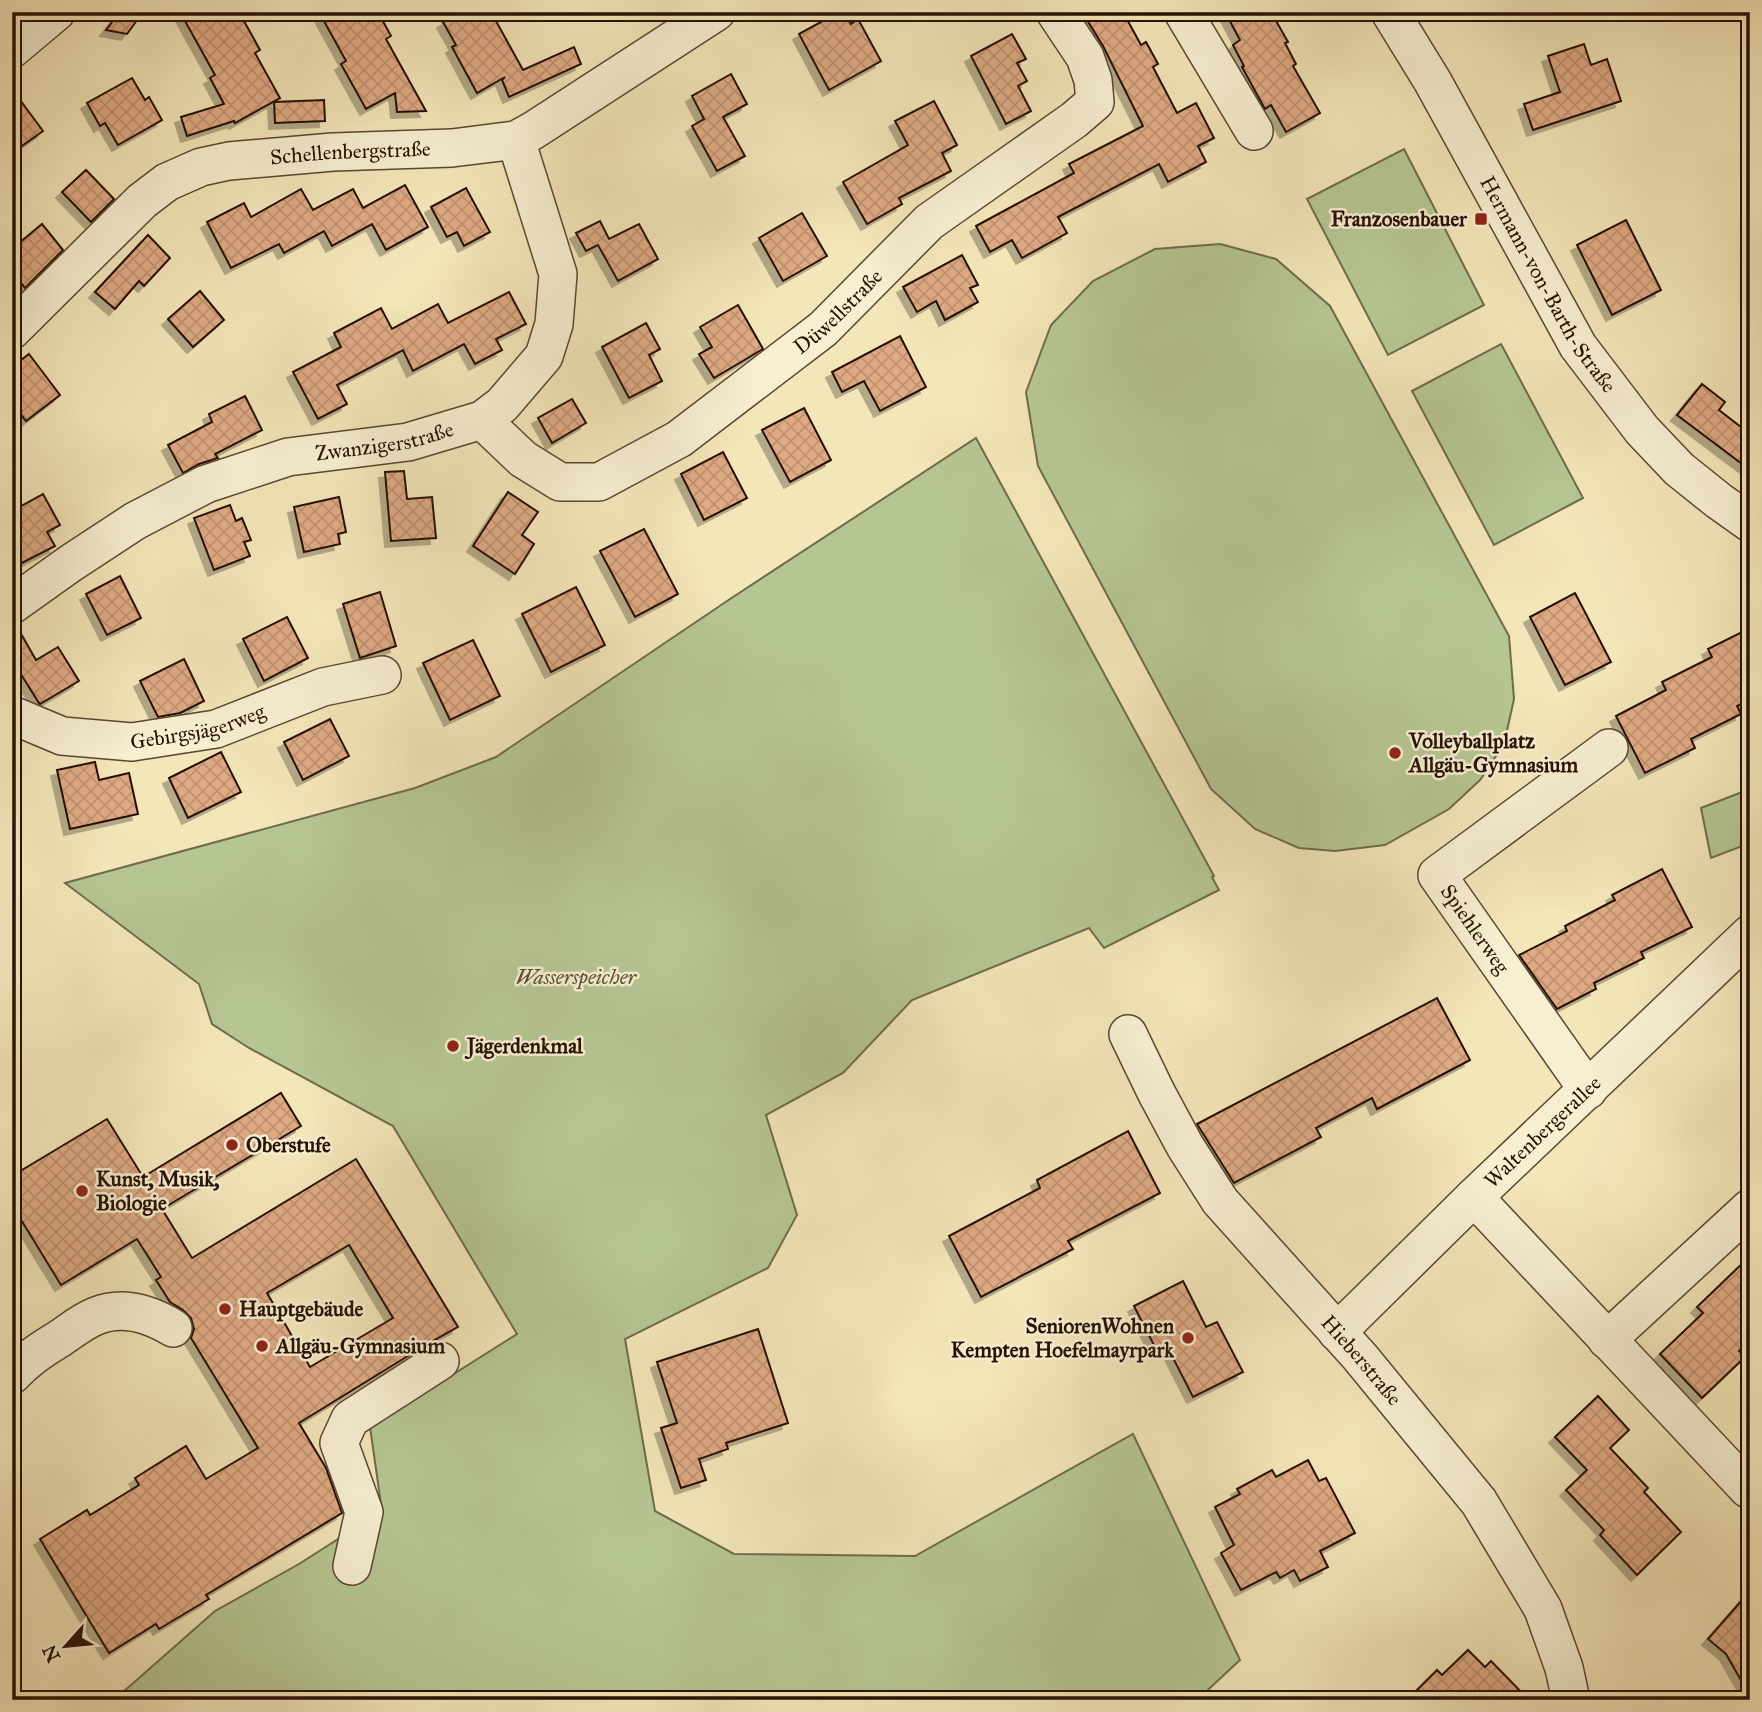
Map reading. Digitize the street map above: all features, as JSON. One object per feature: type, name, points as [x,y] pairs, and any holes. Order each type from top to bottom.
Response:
[{"type":"street","points":[[12,49],[56,12]]},
{"type":"street","name":"Schellenbergstraße","points":[[12,331],[142,201],[167,182],[201,167],[229,161],[333,152],[452,149],[516,140],[716,12]]},
{"type":"street","name":"Düwellstraße","points":[[482,420],[523,459],[560,482],[599,482],[679,439],[823,329],[929,222],[1074,120],[1095,102],[1093,80],[1085,57],[1055,12]]},
{"type":"street","points":[[1183,12],[1254,131]]},
{"type":"street","name":"Hermann-von-Barth-Straße","points":[[1402,15],[1433,82],[1578,346],[1642,430],[1679,469],[1750,523]]},
{"type":"street","name":"Zwanzigerstraße","points":[[12,605],[135,521],[206,484],[288,457],[408,442],[482,420],[502,405],[544,356],[554,324],[558,274],[516,140]]},
{"type":"street","name":"Gebirgsjägerweg","points":[[12,715],[62,736],[132,742],[216,729],[323,687],[382,675]]},
{"type":"street","name":"Spiehlerweg","points":[[1588,1090],[1437,875],[1609,748]]},
{"type":"street","name":"Waltenbergerallee","points":[[1337,1332],[1750,934]]},
{"type":"street","name":"Hieberstraße","points":[[1128,1034],[1180,1135],[1220,1201],[1337,1332],[1479,1502],[1543,1609],[1564,1668],[1571,1700]]},
{"type":"street","points":[[1475,1197],[1748,1489]]},
{"type":"street","points":[[1607,1340],[1750,1208]]},
{"type":"street","points":[[12,1375],[26,1360],[96,1316],[119,1311],[145,1314],[173,1328]]},
{"type":"street","points":[[352,1566],[364,1513],[339,1443],[349,1419],[440,1361]]},
{"type":"green space","points":[[1404,149],[1484,305],[1388,355],[1307,199]]},
{"type":"green space","points":[[1220,244],[1276,259],[1330,306],[1509,636],[1514,699],[1504,744],[1480,780],[1449,809],[1385,845],[1335,851],[1299,848],[1255,829],[1211,789],[1038,466],[1026,392],[1051,325],[1093,281],[1155,249]]},
{"type":"green space","points":[[1501,344],[1583,498],[1494,545],[1412,391]]},
{"type":"green space","name":"Wasserspeicher","points":[[976,438],[1214,876],[1212,877],[1219,890],[1104,948],[1089,928],[912,1000],[843,1073],[766,1115],[797,1215],[768,1268],[625,1339],[655,1511],[734,1554],[915,1556],[1133,1434],[1240,1660],[1197,1700],[114,1700],[215,1611],[299,1564],[382,1511],[370,1427],[517,1334],[393,1126],[249,1048],[212,1024],[199,984],[65,883],[415,788],[496,757]]},
{"type":"green space","points":[[1750,789],[1750,843],[1711,858],[1701,808]]},
{"type":"building","points":[[120,12],[143,12],[127,34],[106,30]]},
{"type":"building","points":[[180,12],[239,12],[260,50],[255,53],[280,98],[235,123],[234,121],[187,136],[181,117],[224,104],[210,78],[215,75]]},
{"type":"building","points":[[319,12],[378,12],[391,36],[386,39],[426,111],[397,112],[395,93],[366,109],[341,64],[346,61]]},
{"type":"building","points":[[445,12],[491,12],[523,70],[574,47],[581,64],[509,97],[502,80],[505,77],[477,93],[452,47],[456,45],[443,22],[449,19]]},
{"type":"building","points":[[839,12],[844,12],[851,24],[858,19],[881,61],[829,90],[799,34]]},
{"type":"building","points":[[1082,12],[1123,12],[1141,45],[1146,42],[1158,64],[1153,67],[1177,113],[1196,103],[1214,138],[1198,146],[1206,162],[1168,182],[1159,164],[1058,217],[1067,233],[1022,258],[1012,240],[990,252],[976,226],[1074,173],[1069,164],[1143,126],[1103,46]]},
{"type":"building","points":[[1225,12],[1271,12],[1288,42],[1285,43],[1296,64],[1293,66],[1320,113],[1286,132],[1271,105],[1265,109],[1242,67],[1244,66],[1233,45],[1240,40]]},
{"type":"building","points":[[1012,34],[1026,59],[1017,63],[1027,81],[1018,86],[1031,111],[1006,124],[971,56]]},
{"type":"building","points":[[1584,44],[1591,65],[1607,59],[1621,101],[1533,130],[1524,104],[1560,92],[1548,56]]},
{"type":"building","points":[[731,74],[747,104],[723,117],[745,156],[717,171],[692,126],[704,119],[692,96]]},
{"type":"building","points":[[132,78],[145,100],[149,97],[162,120],[118,145],[105,123],[100,126],[87,103]]},
{"type":"building","points":[[12,89],[43,131],[12,153]]},
{"type":"building","points":[[324,100],[325,121],[275,123],[274,102]]},
{"type":"building","points":[[934,101],[957,145],[942,153],[951,171],[899,198],[902,204],[867,224],[843,182],[908,145],[895,121]]},
{"type":"building","points":[[86,170],[114,199],[91,222],[62,192]]},
{"type":"building","points":[[405,185],[428,227],[386,250],[372,224],[332,246],[324,231],[284,253],[279,244],[231,268],[207,222],[244,203],[251,217],[301,189],[313,210],[353,189],[363,208]]},
{"type":"building","points":[[466,188],[490,232],[464,246],[457,232],[447,237],[431,207]]},
{"type":"building","points":[[802,213],[827,256],[783,281],[759,238]]},
{"type":"building","points":[[1626,220],[1661,290],[1612,315],[1577,245]]},
{"type":"building","points":[[600,221],[609,239],[639,224],[658,259],[618,281],[598,245],[586,251],[576,233]]},
{"type":"building","points":[[42,224],[63,250],[25,288],[12,272],[12,249]]},
{"type":"building","points":[[148,235],[170,258],[144,286],[139,281],[115,309],[95,292]]},
{"type":"building","points":[[962,255],[978,285],[970,288],[978,302],[945,320],[936,301],[917,312],[903,287]]},
{"type":"building","points":[[200,291],[224,320],[193,347],[168,319]]},
{"type":"building","points":[[509,292],[526,324],[496,339],[502,350],[475,364],[464,344],[413,371],[403,350],[337,385],[347,404],[318,419],[293,372],[341,347],[334,333],[381,308],[392,329],[438,304],[448,323]]},
{"type":"building","points":[[738,305],[763,349],[714,378],[699,354],[712,347],[700,327]]},
{"type":"building","points":[[646,323],[660,349],[649,355],[662,381],[629,398],[602,347]]},
{"type":"building","points":[[900,336],[926,387],[880,411],[864,381],[842,392],[832,372]]},
{"type":"building","points":[[29,354],[60,395],[26,421],[12,404],[12,367]]},
{"type":"building","points":[[1702,384],[1725,402],[1719,410],[1750,434],[1750,470],[1677,415]]},
{"type":"building","points":[[245,396],[262,430],[215,454],[218,458],[183,473],[168,445],[212,422],[209,414]]},
{"type":"building","points":[[572,399],[586,423],[552,443],[538,418]]},
{"type":"building","points":[[804,408],[831,460],[790,482],[762,430]]},
{"type":"building","points":[[723,452],[747,498],[704,520],[681,474]]},
{"type":"building","points":[[404,471],[407,499],[432,497],[436,538],[391,541],[385,472]]},
{"type":"building","points":[[508,492],[538,512],[522,535],[534,544],[515,574],[473,546]]},
{"type":"building","points":[[43,494],[60,525],[47,532],[55,546],[12,568],[12,511]]},
{"type":"building","points":[[339,497],[346,532],[338,534],[340,544],[304,552],[294,507]]},
{"type":"building","points":[[230,505],[236,521],[242,518],[251,540],[244,542],[250,556],[214,570],[194,518]]},
{"type":"building","points":[[644,529],[678,594],[635,617],[600,551]]},
{"type":"building","points":[[120,576],[141,618],[107,635],[86,594]]},
{"type":"building","points":[[576,587],[605,645],[551,672],[522,614]]},
{"type":"building","points":[[380,592],[396,646],[360,658],[343,604]]},
{"type":"building","points":[[1575,593],[1611,662],[1565,685],[1530,617]]},
{"type":"building","points":[[287,617],[308,658],[264,681],[243,639]]},
{"type":"building","points":[[16,625],[36,660],[58,647],[79,681],[40,704],[12,660],[12,626]]},
{"type":"building","points":[[1750,628],[1750,700],[1737,706],[1741,714],[1691,739],[1695,748],[1645,773],[1616,716],[1666,690],[1662,682],[1712,657],[1708,649]]},
{"type":"building","points":[[473,640],[500,696],[450,720],[423,663]]},
{"type":"building","points":[[184,659],[204,701],[180,713],[158,717],[140,681]]},
{"type":"building","points":[[330,719],[349,756],[303,780],[284,742]]},
{"type":"building","points":[[221,752],[241,792],[188,818],[169,778]]},
{"type":"building","points":[[95,762],[99,780],[129,773],[138,814],[70,829],[57,770]]},
{"type":"building","points":[[1662,869],[1692,927],[1641,952],[1644,958],[1594,983],[1596,989],[1557,1009],[1519,955],[1567,931],[1565,926],[1615,900],[1612,895]]},
{"type":"building","points":[[1437,998],[1470,1060],[1377,1109],[1372,1098],[1316,1128],[1321,1137],[1234,1183],[1197,1124]]},
{"type":"building","points":[[281,1093],[301,1126],[162,1209],[192,1258],[356,1159],[458,1327],[299,1423],[326,1468],[342,1513],[206,1595],[209,1599],[159,1629],[156,1624],[109,1653],[40,1539],[87,1510],[90,1515],[139,1485],[135,1478],[186,1446],[206,1479],[258,1448],[191,1338],[194,1329],[191,1318],[170,1302],[156,1280],[161,1277],[137,1239],[61,1285],[12,1205],[12,1176],[107,1119],[143,1177]],"holes":[[[349,1245],[393,1318],[310,1367],[267,1293]]]},
{"type":"building","points":[[1128,1131],[1160,1193],[1068,1241],[1073,1249],[981,1297],[949,1236],[1040,1188],[1037,1180]]},
{"type":"building","points":[[1750,1256],[1750,1341],[1739,1351],[1745,1357],[1702,1398],[1660,1354],[1703,1313],[1697,1307]]},
{"type":"building","name":"SeniorenWohnen Kempten Hoefelmayrpark","points":[[1183,1281],[1206,1327],[1217,1322],[1243,1372],[1193,1397],[1168,1348],[1158,1353],[1134,1306]]},
{"type":"building","points":[[758,1329],[788,1423],[726,1443],[728,1449],[699,1459],[706,1480],[681,1488],[661,1428],[677,1423],[657,1362]]},
{"type":"building","points":[[1598,1396],[1629,1430],[1610,1448],[1648,1488],[1644,1492],[1681,1532],[1637,1575],[1600,1535],[1604,1530],[1566,1490],[1587,1470],[1555,1437]]},
{"type":"building","points":[[1308,1460],[1319,1481],[1326,1478],[1355,1533],[1320,1551],[1328,1567],[1300,1581],[1294,1570],[1280,1578],[1276,1572],[1241,1590],[1221,1553],[1234,1545],[1215,1507],[1240,1494],[1237,1489],[1272,1470],[1276,1477]]},
{"type":"building","points":[[1750,1591],[1750,1696],[1726,1654],[1708,1639]]},
{"type":"building","points":[[1468,1650],[1485,1667],[1491,1661],[1529,1700],[1407,1700],[1437,1670],[1442,1675]]},
{"type":"place","name":"Franzosenbauer","points":[[1481,219]]},
{"type":"place","name":"Volleyballplatz Allgäu-Gymnasium","points":[[1395,753]]},
{"type":"place","name":"Jägerdenkmal","points":[[453,1046]]},
{"type":"place","name":"Oberstufe","points":[[232,1145]]},
{"type":"place","name":"Kunst, Musik, Biologie","points":[[82,1191]]},
{"type":"place","name":"Hauptgebäude","points":[[225,1309]]},
{"type":"place","name":"SeniorenWohnen Kempten Hoefelmayrpark","points":[[1188,1338]]},
{"type":"place","name":"Allgäu-Gymnasium","points":[[262,1346]]}]
